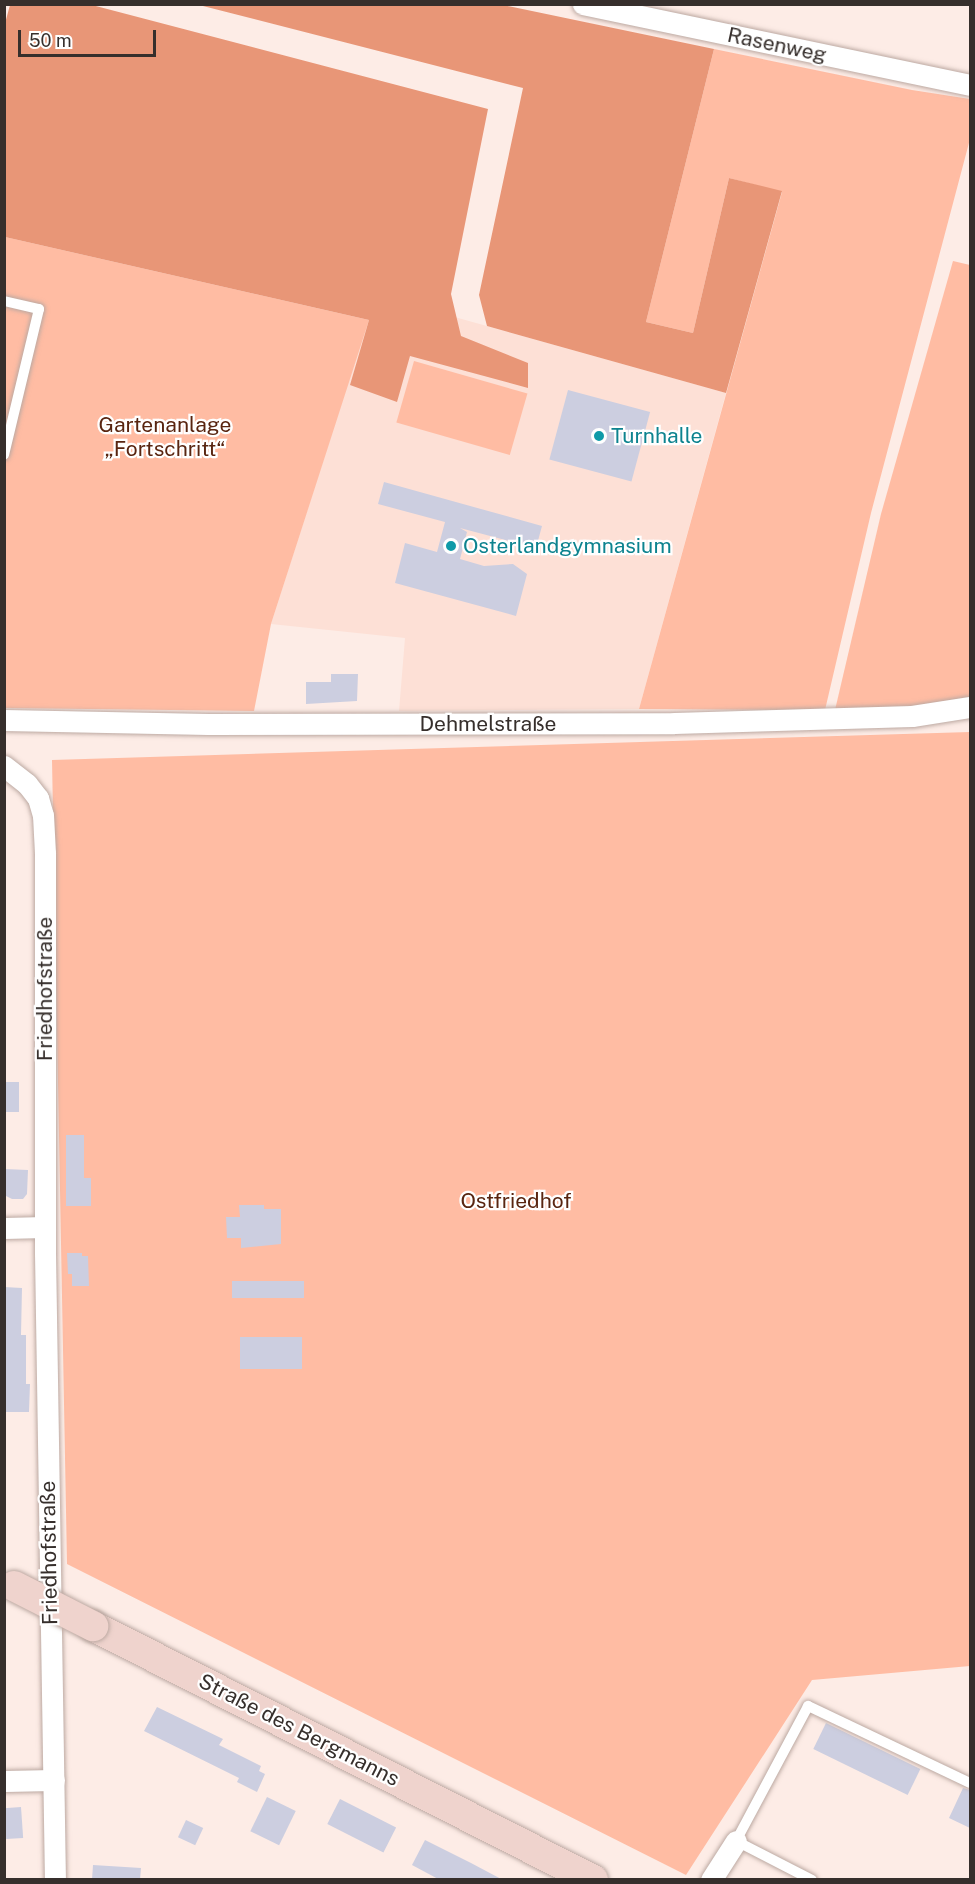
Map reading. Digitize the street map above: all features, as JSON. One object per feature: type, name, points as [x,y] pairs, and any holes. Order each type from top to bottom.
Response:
[{"type":"main road","name":"Straße des Bergmanns","points":[[9,1583],[593,1880]]},
{"type":"street","name":"Rasenweg","points":[[583,4],[970,85]]},
{"type":"street","name":"Dehmelstraße","points":[[4,720],[208,724],[674,723],[912,716],[970,707]]},
{"type":"street","name":"Friedhofstraße","points":[[4,766],[27,784],[38,798],[43,815],[45,1227],[55,1880]]},
{"type":"street","points":[[4,1228],[45,1227]]},
{"type":"street","points":[[4,1781],[54,1780]]},
{"type":"street","points":[[711,1880],[736,1841]]},
{"type":"lane","points":[[4,301],[39,309],[4,455]]},
{"type":"lane","points":[[812,1880],[736,1841],[808,1706],[970,1783]]},
{"type":"shaded area","points":[[10,5],[92,5],[488,109],[451,294],[461,336],[528,363],[528,388],[410,356],[397,402],[350,385],[369,320],[5,237],[4,27]]},
{"type":"shaded area","points":[[199,5],[503,5],[714,49],[646,322],[693,333],[729,178],[782,191],[726,393],[487,326],[479,295],[523,88]]},
{"type":"shaded area","points":[[376,295],[726,393],[639,709],[399,711],[405,638],[271,624]]},
{"type":"green space","points":[[714,49],[912,90],[970,99],[970,139],[871,513],[825,710],[639,709],[782,192],[729,178],[693,333],[646,322]]},
{"type":"green space","name":"Gartenanlage „Fortschritt“","points":[[5,237],[369,320],[271,624],[254,711],[5,708]]},
{"type":"green space","points":[[953,261],[970,265],[970,700],[906,709],[835,710],[881,514]]},
{"type":"green space","points":[[414,361],[527,394],[510,455],[396,423]]},
{"type":"green space","name":"Ostfriedhof","points":[[970,732],[970,1666],[812,1680],[686,1875],[67,1564],[52,760]]},
{"type":"building","name":"Turnhalle","points":[[568,390],[650,412],[631,482],[549,460]]},
{"type":"building","name":"Osterlandgymnasium","points":[[384,482],[542,526],[536,548],[460,528],[467,532],[460,559],[484,566],[513,564],[527,574],[516,616],[395,583],[405,543],[437,552],[445,522],[378,504]]},
{"type":"building","points":[[331,674],[358,674],[357,701],[306,704],[306,682],[331,682]]},
{"type":"building","points":[[4,1082],[19,1082],[19,1112],[4,1112]]},
{"type":"building","points":[[66,1135],[84,1135],[84,1178],[91,1178],[91,1206],[66,1206]]},
{"type":"building","points":[[4,1169],[28,1170],[27,1194],[23,1199],[12,1199],[4,1195]]},
{"type":"building","points":[[239,1205],[264,1205],[264,1209],[281,1209],[281,1244],[241,1248],[241,1238],[227,1238],[226,1217],[240,1217]]},
{"type":"building","points":[[67,1253],[82,1253],[82,1256],[88,1256],[89,1286],[72,1286],[72,1274],[68,1274]]},
{"type":"building","points":[[232,1281],[304,1281],[304,1298],[232,1298]]},
{"type":"building","points":[[4,1287],[22,1288],[21,1335],[26,1335],[26,1384],[30,1384],[29,1412],[4,1412]]},
{"type":"building","points":[[240,1337],[302,1337],[302,1369],[240,1369]]},
{"type":"building","points":[[157,1707],[223,1739],[219,1745],[261,1766],[259,1771],[265,1774],[257,1792],[237,1782],[239,1778],[144,1731]]},
{"type":"building","points":[[826,1723],[920,1769],[908,1795],[813,1749]]},
{"type":"building","points":[[963,1788],[970,1790],[970,1828],[949,1818]]},
{"type":"building","points":[[267,1797],[296,1811],[279,1845],[250,1831]]},
{"type":"building","points":[[340,1799],[396,1828],[383,1853],[327,1824]]},
{"type":"building","points":[[21,1807],[23,1838],[6,1839],[4,1808]]},
{"type":"building","points":[[186,1820],[203,1828],[195,1845],[178,1837]]},
{"type":"building","points":[[425,1840],[503,1880],[440,1880],[412,1865]]},
{"type":"building","points":[[93,1865],[141,1868],[140,1880],[92,1880]]},
{"type":"place","name":"Turnhalle","points":[[599,436]]},
{"type":"place","name":"Osterlandgymnasium","points":[[451,546]]}]
